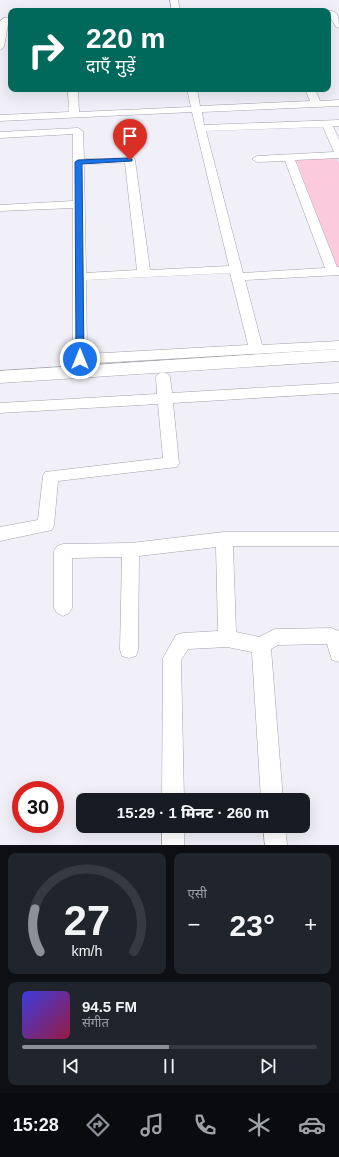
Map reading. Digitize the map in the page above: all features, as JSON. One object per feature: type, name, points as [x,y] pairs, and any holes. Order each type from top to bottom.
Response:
[{"type":"street","points":[[335,15],[339,25]]},
{"type":"street","points":[[0,47],[4,22],[8,21]]},
{"type":"street","points":[[73,92],[74,114]]},
{"type":"street","points":[[193,92],[256,350]]},
{"type":"street","points":[[311,92],[316,104]]},
{"type":"street","points":[[198,118],[316,104],[339,103]]},
{"type":"street","points":[[0,126],[339,111]]},
{"type":"street","points":[[0,118],[74,114],[339,123]]},
{"type":"street","points":[[257,159],[339,154],[326,123]]},
{"type":"street","points":[[0,135],[78,131],[80,359],[339,345]]},
{"type":"street","points":[[79,277],[144,274],[336,271],[289,158]]},
{"type":"street","points":[[78,162],[130,160],[144,274]]},
{"type":"street","points":[[0,208],[79,204]]},
{"type":"street","points":[[0,377],[339,354]]},
{"type":"street","points":[[0,387],[339,365]]},
{"type":"street","points":[[0,534],[46,525],[51,476],[171,463],[163,377]]},
{"type":"street","points":[[0,408],[339,388]]},
{"type":"street","points":[[63,608],[63,551],[131,550],[224,539],[339,539]]},
{"type":"street","points":[[224,539],[226,639]]},
{"type":"street","points":[[129,650],[131,550]]},
{"type":"street","points":[[173,793],[172,658],[183,641],[226,639],[261,645],[275,637],[331,636],[336,640],[339,654]]},
{"type":"street","points":[[261,645],[271,793]]},
{"type":"street","points":[[173,833],[173,845]]},
{"type":"street","points":[[275,833],[276,845]]},
{"type":"shaded area","points":[[337,158],[339,163],[339,267],[337,267],[296,160]]},
{"type":"route","points":[[80,359],[78,162],[130,160]]}]
